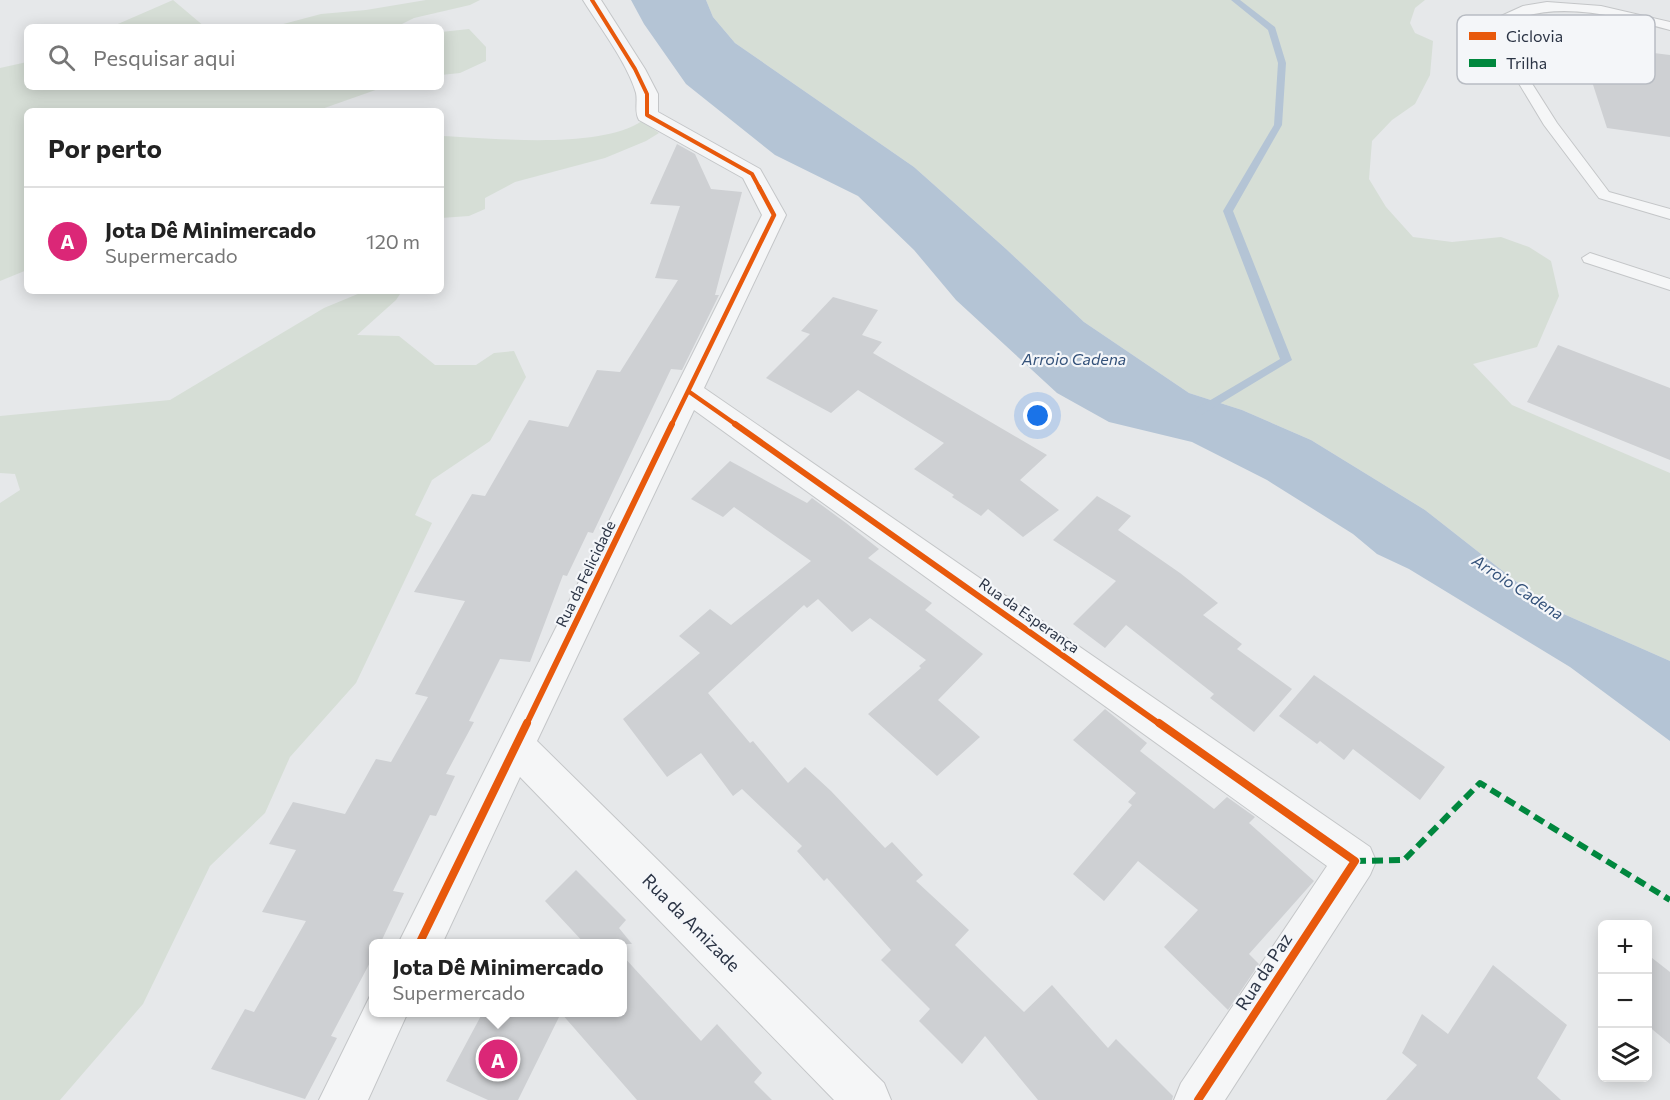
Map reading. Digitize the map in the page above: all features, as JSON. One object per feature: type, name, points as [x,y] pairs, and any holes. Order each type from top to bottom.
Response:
[{"type":"street","name":"Rua da Felicidade","points":[[421,939],[774,215],[752,174],[647,115],[647,94],[635,69],[592,0]]},
{"type":"street","name":"Rua da Esperança","points":[[688,391],[1355,861]]},
{"type":"street","name":"Rua da Amizade","points":[[516,746],[867,1100]]},
{"type":"street","name":"Rua da Paz","points":[[1198,1100],[1355,861]]},
{"type":"street","points":[[343,1100],[384,1017]]},
{"type":"lane","points":[[1514,15],[1531,8],[1562,4],[1631,15]]},
{"type":"lane","points":[[1655,22],[1670,26]]},
{"type":"lane","points":[[1526,84],[1551,124],[1604,195],[1670,214]]},
{"type":"lane","points":[[1590,258],[1670,285]]},
{"type":"shaded area","points":[[173,0],[201,24],[118,24]]},
{"type":"shaded area","points":[[426,0],[480,0],[470,5],[414,18],[402,24],[283,24],[321,14],[366,10]]},
{"type":"shaded area","points":[[706,0],[1425,0],[1415,8],[1410,23],[1415,33],[1433,41],[1430,75],[1415,104],[1392,120],[1372,141],[1369,179],[1386,207],[1413,237],[1452,242],[1501,237],[1529,247],[1551,261],[1559,296],[1537,347],[1473,364],[1512,405],[1670,473],[1670,661],[1550,608],[1425,510],[1311,440],[1242,410],[1189,393],[1084,322],[914,167],[735,43],[713,17]]},
{"type":"shaded area","points":[[469,29],[486,47],[486,61],[460,73],[444,75],[444,32]]},
{"type":"shaded area","points":[[24,63],[24,90],[376,90],[324,108],[24,108],[24,271],[0,281],[0,68]]},
{"type":"shaded area","points":[[642,121],[659,133],[605,158],[515,182],[485,198],[485,209],[469,216],[444,218],[444,136],[545,140],[599,136],[623,130]]},
{"type":"shaded area","points":[[358,294],[400,294],[357,335],[399,336],[435,365],[476,365],[494,353],[514,351],[526,377],[490,441],[432,480],[415,515],[432,523],[356,683],[290,757],[265,813],[210,866],[143,1004],[60,1100],[0,1100],[0,503],[20,490],[15,474],[0,473],[0,416],[170,400],[324,308]]},
{"type":"water","name":"Arroio Cadena","points":[[631,0],[706,0],[713,17],[735,43],[914,167],[1084,322],[1189,393],[1242,410],[1311,440],[1425,510],[1550,608],[1670,661],[1670,741],[1570,667],[1409,569],[1377,554],[1353,534],[1267,480],[1192,442],[1109,422],[1057,393],[956,300],[914,250],[858,196],[775,155],[686,84],[644,24]]},
{"type":"building","points":[[1655,53],[1670,55],[1670,137],[1607,128],[1593,84],[1655,84]]},
{"type":"building","points":[[677,144],[695,154],[711,189],[742,192],[715,295],[719,295],[682,370],[671,369],[593,533],[588,532],[567,576],[563,575],[530,662],[500,659],[469,721],[474,722],[446,774],[455,776],[436,816],[430,815],[393,891],[404,893],[382,939],[369,939],[369,964],[331,1036],[337,1038],[305,1099],[211,1069],[245,1009],[254,1012],[306,921],[262,912],[296,850],[269,844],[293,802],[345,814],[376,759],[391,762],[428,697],[415,694],[465,601],[414,592],[472,494],[485,496],[529,420],[568,427],[597,370],[620,372],[678,280],[655,278],[680,206],[650,204]]},
{"type":"building","points":[[833,297],[878,310],[862,335],[882,342],[873,353],[1047,455],[1020,480],[1059,510],[1023,537],[988,509],[981,516],[914,469],[944,443],[858,390],[831,413],[766,378],[810,334],[801,331]]},
{"type":"building","points":[[1558,345],[1670,388],[1670,460],[1527,402]]},
{"type":"building","points":[[730,461],[807,503],[812,498],[846,523],[879,549],[868,558],[932,603],[925,610],[983,654],[938,700],[980,737],[937,776],[868,714],[921,668],[919,666],[926,660],[870,618],[852,632],[818,599],[807,608],[804,605],[708,693],[750,743],[753,741],[788,783],[805,767],[885,848],[892,842],[923,875],[916,881],[969,930],[955,945],[1024,1012],[1052,985],[1108,1048],[1116,1039],[1173,1096],[1172,1100],[1038,1100],[985,1036],[962,1064],[919,1021],[930,1009],[881,960],[891,950],[827,878],[824,881],[797,851],[802,846],[742,789],[733,796],[701,753],[667,777],[623,719],[700,653],[679,636],[710,609],[731,625],[811,561],[734,507],[723,517],[691,499]]},
{"type":"building","points":[[1097,496],[1131,516],[1118,530],[1180,573],[1218,603],[1203,615],[1242,644],[1237,649],[1292,689],[1254,732],[1210,698],[1214,694],[1126,625],[1105,648],[1073,624],[1116,581],[1053,540]]},
{"type":"building","points":[[1314,675],[1445,767],[1420,800],[1353,749],[1344,760],[1320,741],[1317,744],[1279,716]]},
{"type":"building","points":[[1105,709],[1147,743],[1140,751],[1214,809],[1227,797],[1255,817],[1249,823],[1314,881],[1249,954],[1259,964],[1228,1010],[1164,947],[1198,910],[1138,861],[1104,901],[1073,874],[1132,805],[1128,802],[1136,793],[1073,740]]},
{"type":"building","points":[[576,870],[626,920],[619,928],[632,944],[627,944],[627,939],[580,939],[545,901]]},
{"type":"building","points":[[1652,958],[1670,972],[1670,1044],[1652,1029]]},
{"type":"building","points":[[627,960],[701,1041],[717,1024],[762,1073],[754,1082],[772,1100],[637,1100],[564,1017],[627,1017]]},
{"type":"building","points":[[1493,965],[1567,1025],[1537,1078],[1561,1100],[1386,1100],[1417,1065],[1402,1053],[1422,1014],[1448,1034]]},
{"type":"building","points":[[480,1017],[559,1017],[518,1100],[488,1100],[446,1081]]},
{"type":"waterway","name":"Arroio Cadena","points":[[1201,411],[1286,360],[1228,211],[1278,125],[1282,63],[1272,29],[1235,0]]},
{"type":"marked path","points":[[1355,861],[1404,860],[1480,783],[1670,900]]},
{"type":"cycle path","points":[[421,939],[774,215],[752,174],[647,115],[647,94],[635,69],[592,0]]},
{"type":"cycle path","points":[[688,391],[1355,861],[1198,1100]]},
{"type":"place","name":"Jota Dê Minimercado","points":[[498,1059]]}]
